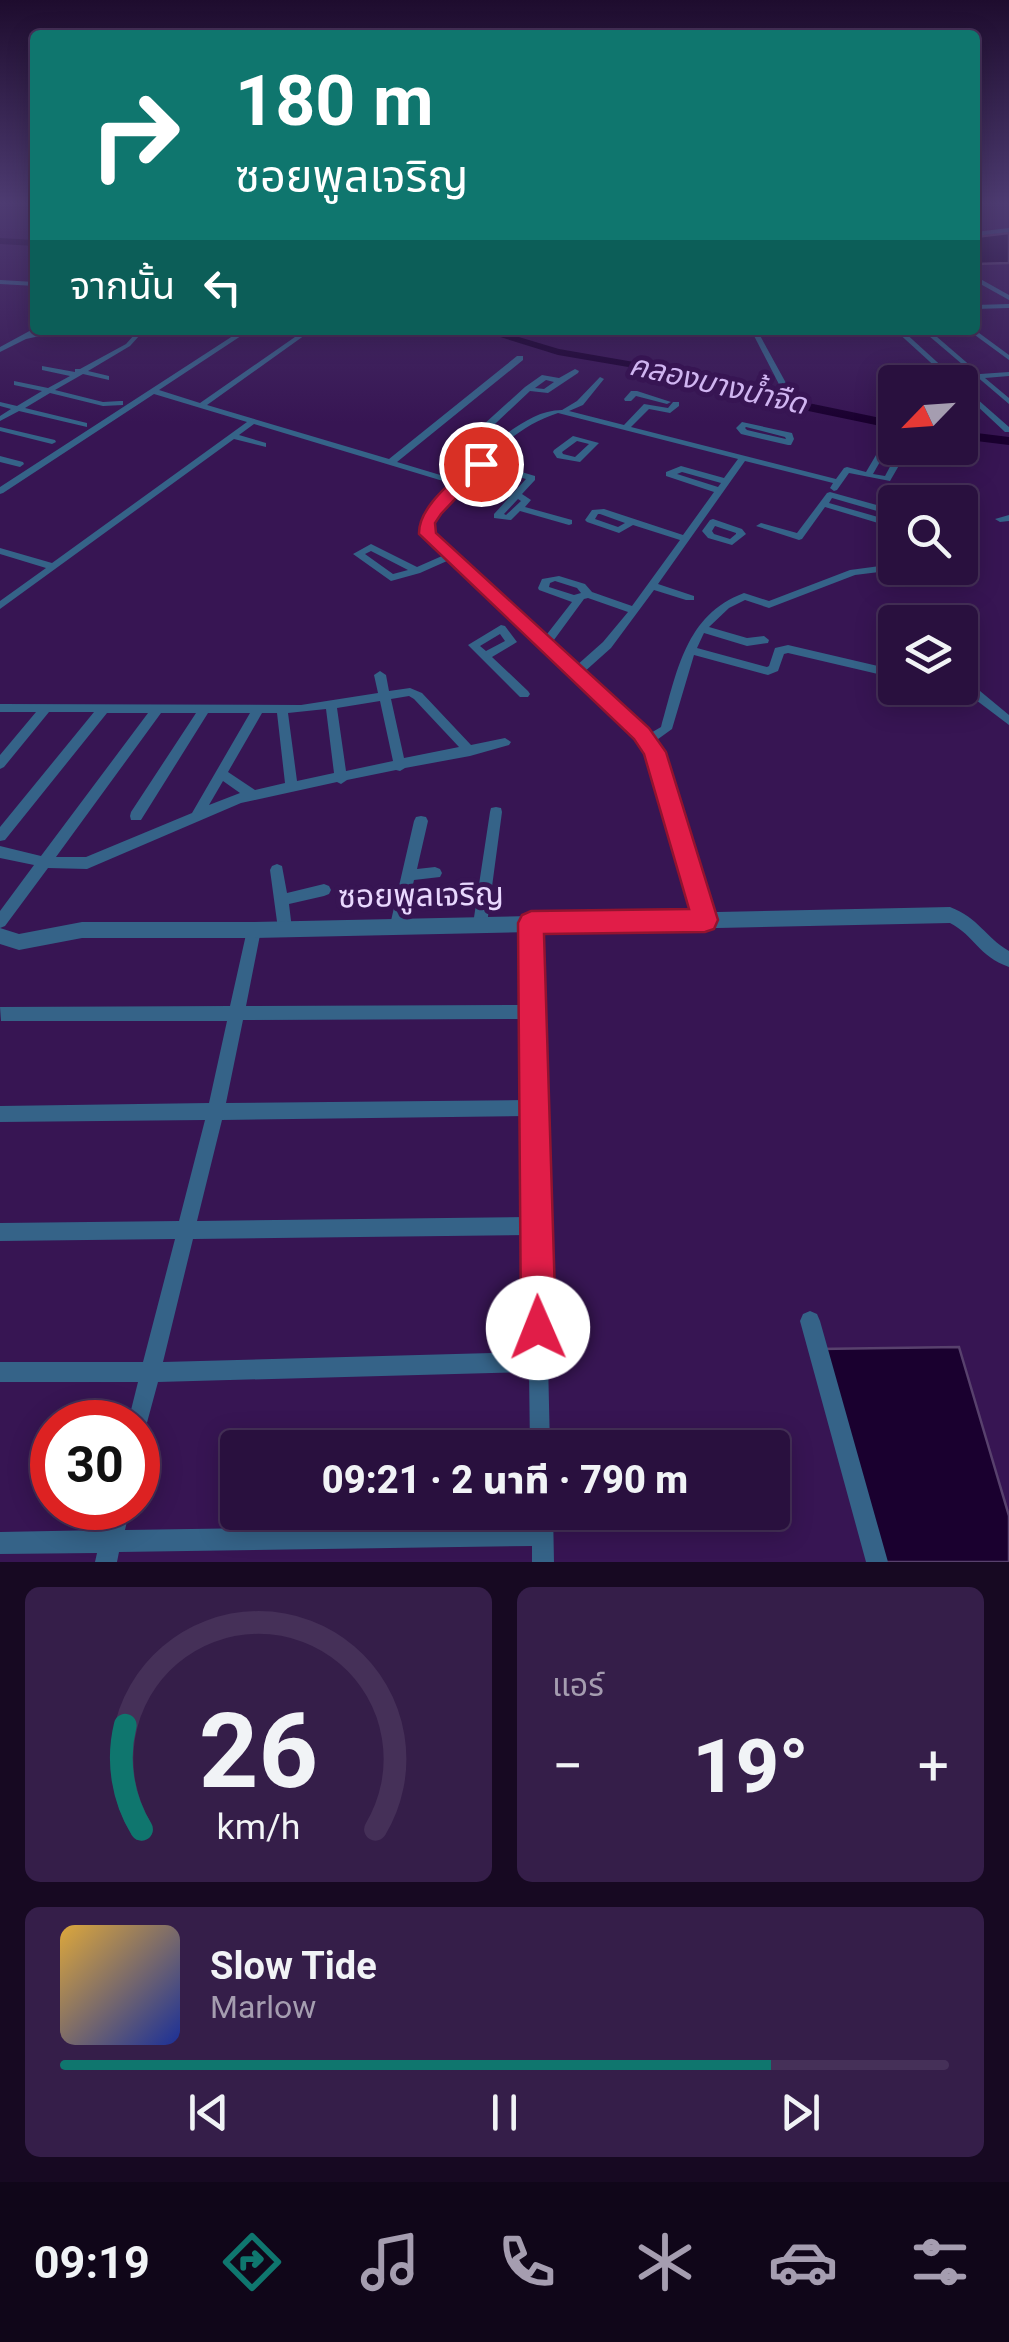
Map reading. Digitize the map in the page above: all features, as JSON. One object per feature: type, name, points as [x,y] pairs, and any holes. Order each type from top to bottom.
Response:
[{"type":"street","points":[[0,282],[30,284]]},
{"type":"street","points":[[980,282],[1009,302]]},
{"type":"street","points":[[980,306],[1009,302]]},
{"type":"street","points":[[0,348],[30,332]]},
{"type":"street","points":[[0,348],[30,333]]},
{"type":"street","points":[[24,337],[36,335]]},
{"type":"street","points":[[0,419],[138,335]]},
{"type":"street","points":[[0,490],[239,335]]},
{"type":"street","points":[[202,406],[302,335]]},
{"type":"street","points":[[757,335],[788,394]]},
{"type":"street","points":[[904,335],[937,365]]},
{"type":"street","points":[[931,335],[1009,402]]},
{"type":"street","points":[[978,335],[1009,358]]},
{"type":"street","points":[[391,462],[520,358]]},
{"type":"street","points":[[45,368],[106,378]]},
{"type":"street","points":[[454,456],[542,378],[544,368]]},
{"type":"street","points":[[528,389],[545,391],[575,371]]},
{"type":"street","points":[[979,376],[1009,374]]},
{"type":"street","points":[[542,378],[557,380]]},
{"type":"street","points":[[561,412],[580,403],[600,379]]},
{"type":"street","points":[[17,383],[103,404],[120,403]]},
{"type":"street","points":[[153,391],[458,484]]},
{"type":"street","points":[[634,393],[676,405],[670,411],[647,406],[628,398],[634,393]]},
{"type":"street","points":[[978,402],[1008,430]]},
{"type":"street","points":[[0,404],[84,425]]},
{"type":"street","points":[[627,427],[647,406]]},
{"type":"street","points":[[472,440],[489,444],[542,414],[561,412],[838,482]]},
{"type":"street","points":[[0,606],[252,420]]},
{"type":"street","points":[[595,443],[614,423]]},
{"type":"street","points":[[492,424],[512,430]]},
{"type":"street","points":[[774,465],[788,443],[788,435],[746,424],[740,428],[788,443]]},
{"type":"street","points":[[0,429],[52,442]]},
{"type":"street","points":[[512,430],[458,484],[426,528],[434,543],[646,740],[654,752],[705,920]]},
{"type":"street","points":[[232,436],[263,445]]},
{"type":"street","points":[[575,672],[607,645],[744,457]]},
{"type":"street","points":[[0,459],[20,464]]},
{"type":"street","points":[[481,464],[532,478],[516,494],[496,515],[508,518],[528,500],[516,494]]},
{"type":"street","points":[[681,469],[721,486],[669,474],[681,469]]},
{"type":"street","points":[[761,526],[800,537],[847,470],[868,475]]},
{"type":"street","points":[[826,499],[888,511],[890,516],[878,520],[826,499]]},
{"type":"street","points":[[519,508],[568,522]]},
{"type":"street","points":[[698,517],[713,522]]},
{"type":"street","points":[[632,522],[683,538]]},
{"type":"street","points":[[417,572],[376,547],[358,554],[391,578],[417,572],[449,557]]},
{"type":"street","points":[[0,551],[53,567]]},
{"type":"street","points":[[646,740],[666,729],[689,650],[722,606],[738,597],[770,605],[853,572],[878,570]]},
{"type":"street","points":[[651,585],[690,598]]},
{"type":"street","points":[[545,645],[584,596],[634,610]]},
{"type":"street","points":[[517,619],[474,642],[524,694]]},
{"type":"street","points":[[485,656],[512,642],[500,628]]},
{"type":"street","points":[[702,628],[746,642],[764,640]]},
{"type":"street","points":[[689,650],[768,671],[783,649],[878,670]]},
{"type":"street","points":[[380,675],[400,766]]},
{"type":"street","points":[[0,708],[282,709],[331,707],[415,693],[470,751]]},
{"type":"street","points":[[978,696],[1009,721]]},
{"type":"street","points":[[331,707],[341,779]]},
{"type":"street","points":[[0,764],[46,708]]},
{"type":"street","points":[[0,836],[104,708]]},
{"type":"street","points":[[0,922],[157,708]]},
{"type":"street","points":[[136,816],[204,709]]},
{"type":"street","points":[[196,817],[258,709]]},
{"type":"street","points":[[282,709],[292,788]]},
{"type":"street","points":[[0,852],[44,862],[76,864],[253,796],[505,742]]},
{"type":"street","points":[[220,774],[253,796]]},
{"type":"street","points":[[480,924],[496,812]]},
{"type":"street","points":[[397,925],[422,821]]},
{"type":"street","points":[[277,870],[285,929]]},
{"type":"street","points":[[409,875],[435,873]]},
{"type":"street","points":[[282,900],[324,890]]},
{"type":"street","name":"ซอยพูลเจริญ","points":[[0,936],[34,941],[82,930],[950,915],[967,922],[990,950],[1009,959]]},
{"type":"street","points":[[531,923],[540,1430]]},
{"type":"street","points":[[143,1400],[216,1114],[254,930]]},
{"type":"street","points":[[1,1014],[532,1012]]},
{"type":"street","points":[[0,1114],[534,1108]]},
{"type":"street","points":[[0,1232],[536,1226]]},
{"type":"street","points":[[810,1322],[877,1562]]},
{"type":"street","points":[[0,1372],[539,1362]]},
{"type":"street","points":[[0,1543],[109,1552],[449,1530]]},
{"type":"street","points":[[542,1530],[542,1562]]},
{"type":"shaded area","points":[[959,1347],[1009,1516],[1009,1562],[882,1562],[819,1349]]},
{"type":"waterway","name":"คลองบางน้ำจืด","points":[[500,335],[558,352],[634,365],[878,421]]},
{"type":"waterway","name":"คลองบางน้ำจืด","points":[[978,437],[1009,441]]},
{"type":"route","points":[[481,464],[436,510],[427,523],[427,534],[642,733],[654,752],[705,920],[531,923],[538,1328]]}]
